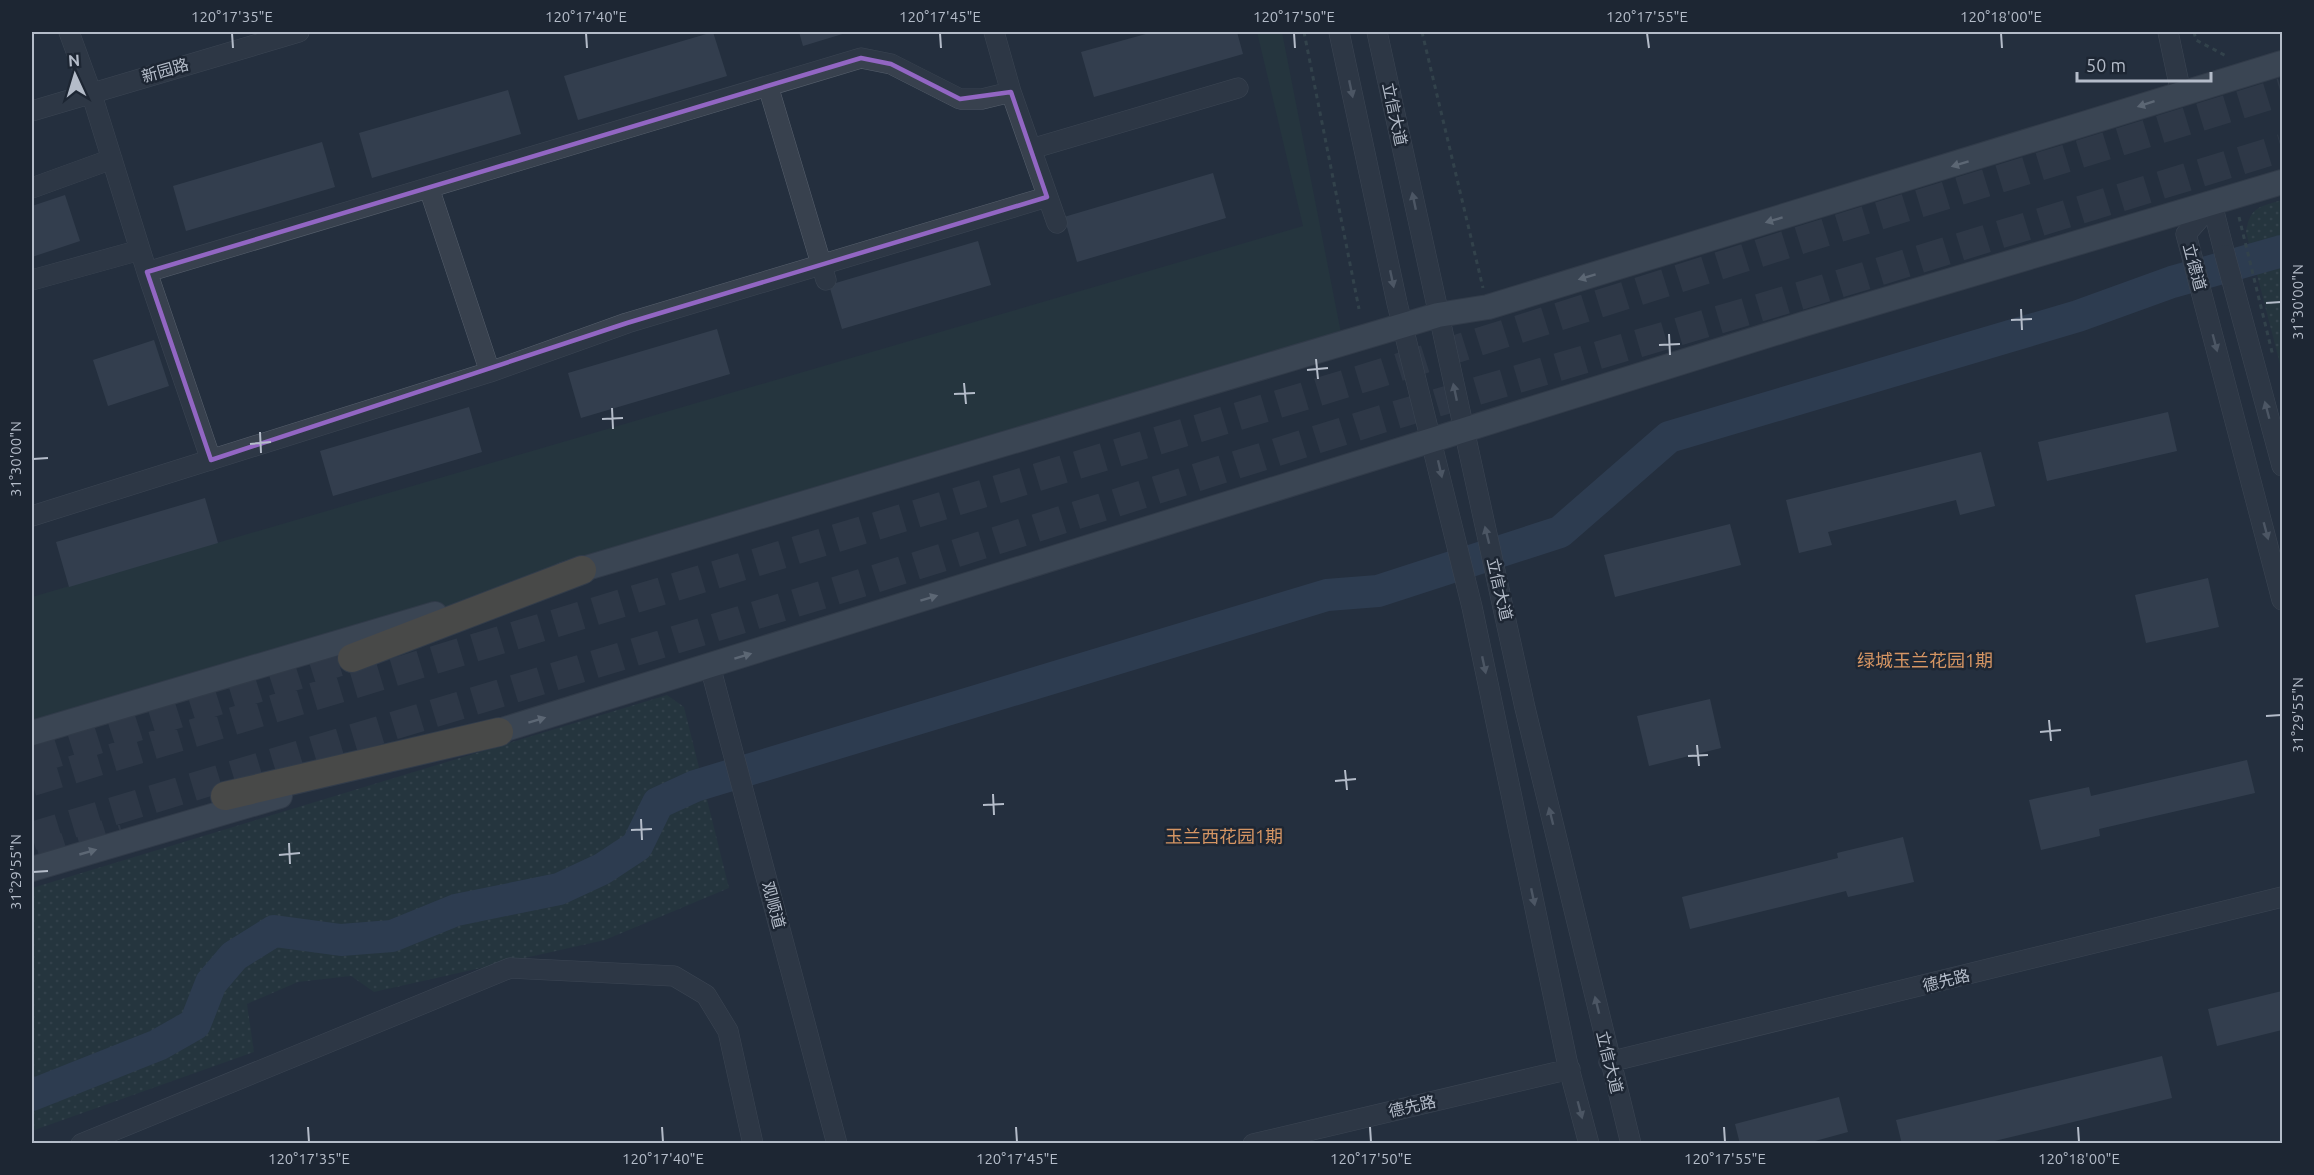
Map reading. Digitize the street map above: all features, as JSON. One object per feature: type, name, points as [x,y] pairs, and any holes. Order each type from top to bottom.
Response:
[{"type":"highway","points":[[352,658],[582,570]]},
{"type":"highway","points":[[225,796],[499,732]]},
{"type":"main road","points":[[32,734],[1438,315],[1488,307],[2283,63]]},
{"type":"main road","points":[[32,869],[499,732],[1804,324],[2283,182]]},
{"type":"street","points":[[69,32],[90,89],[147,272],[211,460]]},
{"type":"street","name":"新园路","points":[[32,111],[90,89],[270,32]]},
{"type":"street","name":"新园路","points":[[32,104],[299,32]]},
{"type":"street","points":[[994,32],[1011,92],[1057,223]]},
{"type":"street","name":"立信大道","points":[[1339,32],[1404,327],[1472,607],[1571,1073],[1589,1143]]},
{"type":"street","name":"立信大道","points":[[1377,32],[1480,511],[1503,601],[1525,708],[1631,1143]]},
{"type":"street","points":[[2168,32],[2181,93]]},
{"type":"street","points":[[147,272],[861,58],[891,64],[960,99],[982,99],[1011,92]]},
{"type":"street","points":[[768,86],[823,271]]},
{"type":"street","points":[[1031,149],[1238,88]]},
{"type":"street","points":[[32,188],[112,159]]},
{"type":"street","points":[[429,188],[490,372]]},
{"type":"street","points":[[32,516],[490,372],[627,323],[823,271],[1047,197]]},
{"type":"street","name":"立德道","points":[[2212,204],[2283,466]]},
{"type":"street","name":"立德道","points":[[2212,204],[2186,234],[2283,600]]},
{"type":"street","points":[[32,280],[140,250]]},
{"type":"street","name":"观顺道","points":[[706,667],[837,1143]]},
{"type":"street","name":"观顺道","points":[[741,796],[827,1143]]},
{"type":"street","name":"德先路","points":[[1611,1066],[2283,897]]},
{"type":"street","name":"德先路","points":[[1611,1066],[2283,907]]},
{"type":"street","points":[[81,1143],[510,968],[674,976],[706,995],[728,1031],[753,1143]]},
{"type":"street","name":"德先路","points":[[1254,1143],[1571,1073]]},
{"type":"street","name":"德先路","points":[[1293,1143],[1571,1073]]},
{"type":"path","points":[[1304,32],[1359,309]]},
{"type":"path","points":[[1422,32],[1484,292]]},
{"type":"path","points":[[2194,32],[2196,40],[2235,60]]},
{"type":"path","points":[[2247,248],[2274,360]]},
{"type":"highlighted area","points":[[861,58],[891,64],[960,99],[1011,92],[1047,197],[627,323],[211,460],[147,272]]},
{"type":"green space","points":[[1257,32],[1282,32],[1342,338],[32,731],[32,597],[1303,226]]},
{"type":"green space","points":[[2282,200],[2282,372],[2246,232],[2253,212],[2262,206]]},
{"type":"green space","points":[[667,695],[684,707],[729,888],[605,940],[374,992],[351,976],[298,982],[247,1004],[254,1052],[32,1131],[32,888]]},
{"type":"building","points":[[713,32],[727,76],[578,120],[564,76]]},
{"type":"building","points":[[799,32],[849,32],[803,46]]},
{"type":"building","points":[[1153,32],[1237,32],[1243,54],[1094,97],[1081,52]]},
{"type":"building","points":[[508,90],[521,134],[372,178],[359,133]]},
{"type":"building","points":[[322,142],[335,187],[186,231],[173,186]]},
{"type":"building","points":[[1213,173],[1226,218],[1077,262],[1064,217]]},
{"type":"building","points":[[65,195],[80,241],[32,257],[32,206]]},
{"type":"building","points":[[978,241],[991,285],[842,329],[829,285]]},
{"type":"building","points":[[717,329],[730,374],[581,418],[568,373]]},
{"type":"building","points":[[154,340],[169,386],[108,406],[93,360]]},
{"type":"building","points":[[469,407],[482,452],[333,496],[320,451]]},
{"type":"building","points":[[2168,412],[2177,451],[2047,481],[2038,442]]},
{"type":"building","points":[[1981,452],[1995,506],[1960,515],[1956,500],[1828,532],[1832,545],[1799,553],[1786,500]]},
{"type":"building","points":[[205,498],[218,543],[69,587],[56,542]]},
{"type":"building","points":[[1730,524],[1741,565],[1615,597],[1604,555]]},
{"type":"building","points":[[2208,578],[2219,627],[2146,643],[2135,595]]},
{"type":"building","points":[[1710,699],[1721,748],[1649,766],[1637,716]]},
{"type":"building","points":[[2247,760],[2255,793],[2099,829],[2100,836],[2041,850],[2029,800],[2089,787],[2091,796]]},
{"type":"building","points":[[1903,837],[1914,882],[1848,897],[1846,891],[1690,929],[1682,897],[1838,858],[1837,853]]},
{"type":"building","points":[[2282,991],[2282,1030],[2217,1046],[2208,1009]]},
{"type":"building","points":[[2162,1056],[2172,1098],[1982,1144],[1902,1144],[1896,1120]]},
{"type":"building","points":[[1839,1097],[1848,1132],[1804,1144],[1740,1144],[1735,1124]]},
{"type":"waterway","points":[[32,1095],[158,1045],[195,1024],[211,983],[234,956],[274,931],[341,940],[392,936],[456,910],[559,889],[602,869],[637,846],[658,803],[695,786],[1327,595],[1378,591],[1560,532],[1669,437],[2078,316],[2172,282],[2282,251]]},
{"type":"tunnel","points":[[32,782],[1371,376],[1804,239],[2282,92]]},
{"type":"tunnel","points":[[32,836],[868,581],[1382,419],[1806,294],[2282,148]]},
{"type":"tunnel","points":[[32,761],[352,658]]},
{"type":"tunnel","points":[[39,855],[121,829]]},
{"type":"district","name":"绿城玉兰花园1期","points":[[1925,660]]},
{"type":"district","name":"玉兰西花园1期","points":[[1224,836]]}]
